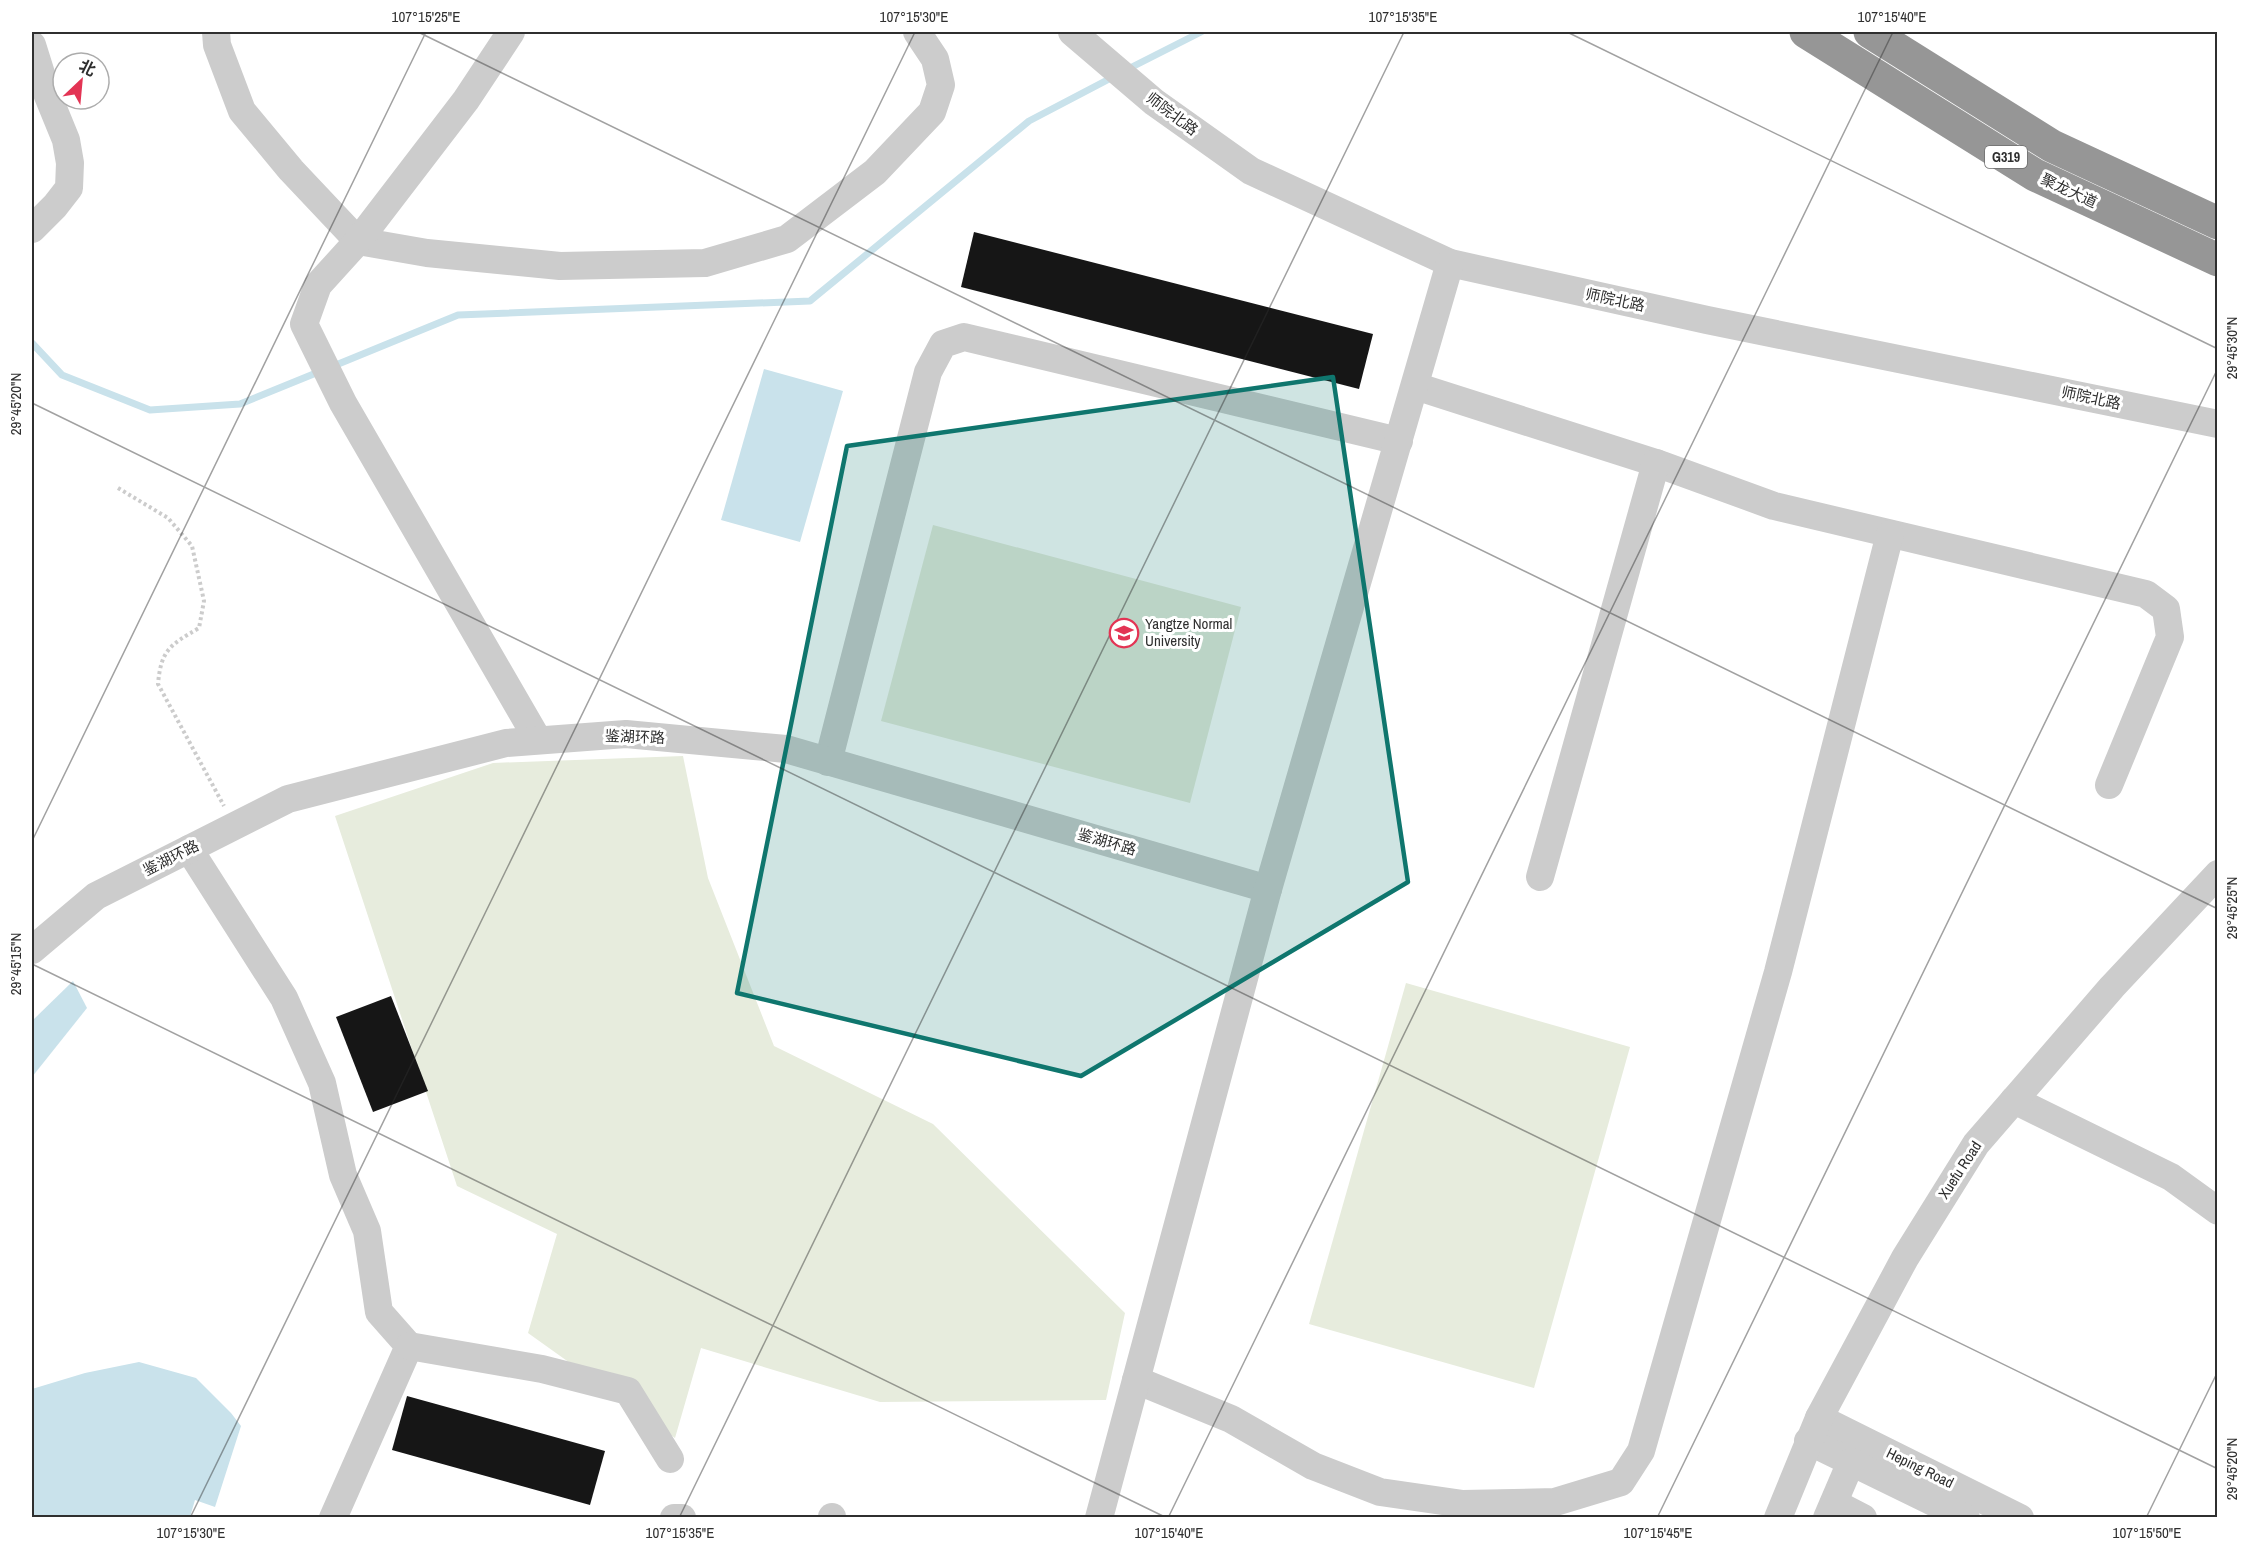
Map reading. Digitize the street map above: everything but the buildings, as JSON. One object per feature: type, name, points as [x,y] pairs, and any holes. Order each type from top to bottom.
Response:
[{"type":"highway","name":"聚龙大道","points":[[1806,32],[2035,176],[2217,260]]},
{"type":"highway","name":"G319","points":[[1870,32],[2052,146],[2217,223]]},
{"type":"street","points":[[216,32],[217,45],[242,111],[291,170],[358,241],[427,253],[560,266],[705,262],[787,239],[875,172],[932,112],[941,85],[935,59],[917,32]]},
{"type":"street","points":[[511,32],[465,100],[358,241],[318,285],[304,324],[343,403],[538,740]]},
{"type":"street","name":"师院北路","points":[[1078,38],[1154,102],[1251,171],[1450,263],[1707,320],[2217,424]]},
{"type":"street","points":[[32,45],[48,96],[66,140],[70,163],[69,188],[32,229]]},
{"type":"street","points":[[1099,1518],[1268,889],[1450,263]]},
{"type":"street","points":[[828,762],[928,372],[943,344],[964,337],[1399,441]]},
{"type":"street","points":[[1415,386],[1656,463],[1774,506],[2146,594],[2166,609],[2170,637],[2109,786]]},
{"type":"street","points":[[1540,878],[1656,463]]},
{"type":"street","points":[[1136,1380],[1231,1419],[1313,1466],[1380,1492],[1463,1504],[1555,1502],[1621,1482],[1641,1451],[1778,972],[1890,534]]},
{"type":"street","name":"鉴湖环路","points":[[33,947],[96,896],[288,799],[506,743],[626,734],[786,749],[1268,889]]},
{"type":"street","points":[[189,849],[284,998],[322,1083],[343,1175],[367,1231],[378,1312],[409,1346],[542,1369],[628,1391],[670,1459]]},
{"type":"street","name":"Xuefu Road","points":[[1778,1518],[1814,1429],[1905,1258],[1976,1144],[2112,987],[2217,873]]},
{"type":"street","points":[[2014,1100],[2171,1178],[2217,1211]]},
{"type":"street","points":[[333,1518],[409,1346]]},
{"type":"street","name":"Heping Road","points":[[1814,1429],[1851,1462],[1966,1518]]},
{"type":"street","name":"Heping Road","points":[[1814,1429],[2020,1518]]},
{"type":"street","points":[[1851,1462],[1830,1510],[1863,1518]]},
{"type":"street","points":[[674,1518],[682,1518]]},
{"type":"path","points":[[118,488],[168,518],[192,546],[204,601],[199,628],[174,642],[160,662],[158,684],[235,826]]},
{"type":"highlighted area","points":[[1333,377],[1408,882],[1081,1076],[737,993],[847,446]]},
{"type":"shaded area","points":[[933,525],[1241,607],[1190,803],[881,721]]},
{"type":"shaded area","points":[[683,756],[708,878],[774,1046],[933,1124],[1125,1313],[1106,1400],[880,1402],[701,1348],[675,1438],[528,1333],[557,1234],[457,1186],[335,816],[493,763]]},
{"type":"shaded area","points":[[1406,983],[1630,1047],[1534,1388],[1309,1324]]},
{"type":"water","points":[[764,369],[843,391],[800,542],[721,520]]},
{"type":"water","points":[[73,981],[87,1008],[32,1077],[32,1021]]},
{"type":"water","points":[[139,1362],[196,1378],[241,1426],[215,1507],[195,1500],[190,1517],[32,1517],[32,1389],[85,1373]]},
{"type":"waterway","points":[[1126,70],[1201,32]]},
{"type":"waterway","points":[[331,367],[458,315],[810,301],[1029,121],[1113,77]]},
{"type":"waterway","points":[[32,343],[62,375],[150,410],[240,404],[321,371]]},
{"type":"place","name":"Yangtze Normal University","points":[[1124,633]]}]
